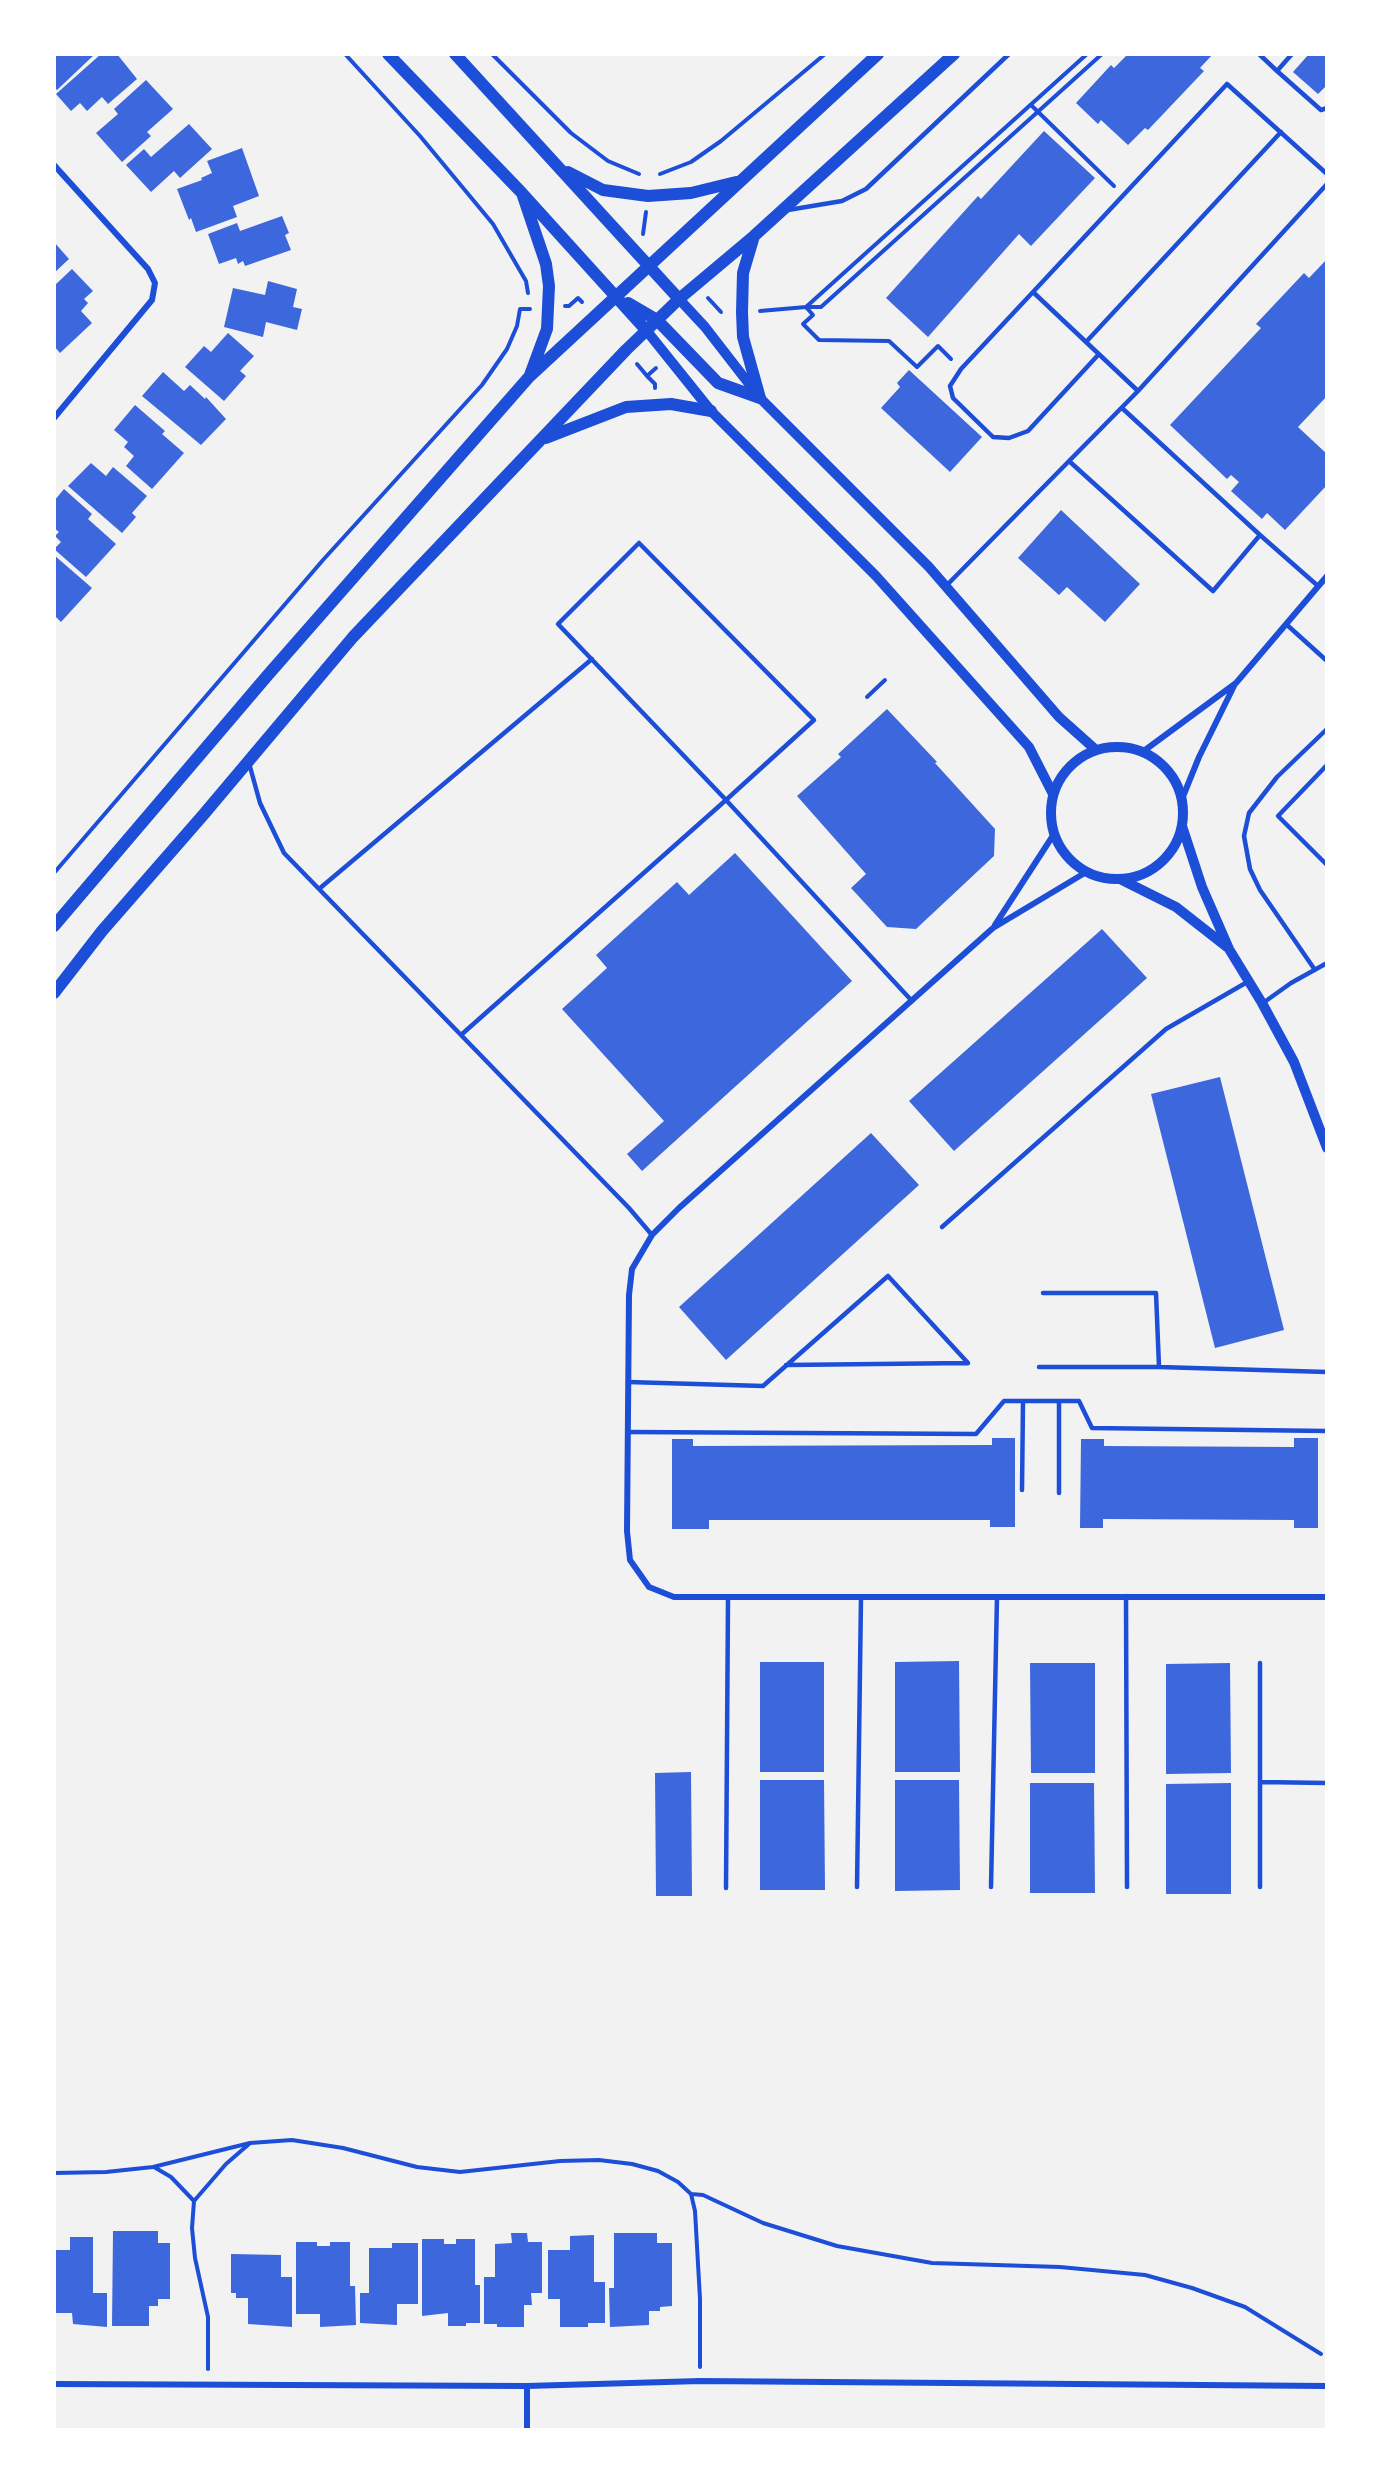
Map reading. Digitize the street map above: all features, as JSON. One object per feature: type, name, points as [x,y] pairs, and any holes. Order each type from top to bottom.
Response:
[{"type":"main road","points":[[388,54],[521,192],[646,330]]},
{"type":"main road","points":[[454,54],[679,299]]},
{"type":"main road","points":[[54,926],[267,676],[529,377],[878,54]]},
{"type":"main road","points":[[54,993],[102,931],[353,637],[646,330],[754,236],[954,54]]},
{"type":"main road","points":[[559,168],[603,190],[648,196],[691,193],[739,182]]},
{"type":"main road","points":[[521,192],[546,264],[549,286],[547,329],[529,377]]},
{"type":"main road","points":[[754,236],[743,273],[742,312],[743,337],[760,398]]},
{"type":"main road","points":[[617,296],[657,321],[718,383],[760,398]]},
{"type":"main road","points":[[542,439],[626,407],[671,404],[711,411]]},
{"type":"street","points":[[54,165],[148,269],[155,283],[152,300],[54,418]]},
{"type":"street","points":[[679,299],[705,327],[760,398],[859,495],[946,586],[1059,717],[1096,750]]},
{"type":"street","points":[[646,330],[711,411],[876,576],[1029,747],[1053,794]]},
{"type":"street","points":[[1141,753],[1236,683],[1327,576]]},
{"type":"street","points":[[1236,683],[1199,757],[1182,799],[1182,826],[1202,888],[1229,949],[1262,1003],[1293,1062],[1326,1141]]},
{"type":"street","points":[[1182,799],[1171,774],[1150,756],[1124,747],[1096,750],[1078,760],[1063,775],[1053,794],[1050,814],[1054,834],[1063,852],[1100,878],[1122,880],[1143,875],[1161,863],[1175,847],[1182,826]]},
{"type":"street","points":[[993,928],[1054,834]]},
{"type":"street","points":[[1088,871],[993,928],[679,1208],[652,1235],[632,1269],[629,1295],[627,1531],[630,1560],[648,1587],[674,1597],[1327,1597]]},
{"type":"street","points":[[1122,880],[1176,907],[1229,949]]},
{"type":"street","points":[[54,2384],[527,2386],[712,2381],[1327,2386]]},
{"type":"street","points":[[527,2386],[527,2430]]},
{"type":"lane","points":[[782,210],[842,201],[866,189],[1009,54]]},
{"type":"lane","points":[[1258,54],[1321,110],[1327,108]]},
{"type":"lane","points":[[1276,70],[1292,54]]},
{"type":"lane","points":[[1099,354],[1028,431],[1009,438],[993,436],[953,398],[950,386],[961,369],[1227,84],[1327,174]]},
{"type":"lane","points":[[1086,342],[1281,132]]},
{"type":"lane","points":[[946,586],[1122,408],[1327,184]]},
{"type":"lane","points":[[1033,292],[1138,391]]},
{"type":"lane","points":[[1122,408],[1318,586]]},
{"type":"lane","points":[[1069,461],[1213,591],[1260,535]]},
{"type":"lane","points":[[461,1035],[726,800],[814,720],[639,543],[558,624],[726,800],[912,1000]]},
{"type":"lane","points":[[1286,624],[1327,661]]},
{"type":"lane","points":[[319,889],[592,659]]},
{"type":"lane","points":[[1315,969],[1260,890],[1250,869],[1244,836],[1249,813],[1277,777],[1327,729]]},
{"type":"lane","points":[[248,760],[260,803],[284,854],[629,1208],[652,1235]]},
{"type":"lane","points":[[1327,765],[1278,816],[1327,865]]},
{"type":"lane","points":[[1262,1003],[1327,963]]},
{"type":"lane","points":[[942,1227],[1166,1029],[1249,981]]},
{"type":"lane","points":[[628,1382],[763,1386],[786,1365],[888,1276],[968,1363],[786,1365]]},
{"type":"lane","points":[[1043,1293],[1156,1293],[1159,1367]]},
{"type":"lane","points":[[1040,1367],[1159,1367],[1327,1372]]},
{"type":"lane","points":[[628,1432],[976,1434],[1004,1401],[1079,1401],[1092,1428],[1327,1431]]},
{"type":"lane","points":[[1022,1490],[1023,1401]]},
{"type":"lane","points":[[1059,1401],[1059,1493]]},
{"type":"lane","points":[[1126,1596],[1127,1887]]},
{"type":"lane","points":[[856,1887],[861,1597]]},
{"type":"lane","points":[[991,1887],[997,1597]]},
{"type":"lane","points":[[726,1888],[728,1598]]},
{"type":"lane","points":[[1260,1663],[1260,1887]]},
{"type":"lane","points":[[1260,1782],[1327,1783]]},
{"type":"path","points":[[54,873],[315,569],[482,385],[507,349],[517,326],[520,309],[530,309],[526,280],[493,224],[420,136],[345,54]]},
{"type":"path","points":[[492,54],[571,134],[608,161],[640,174]]},
{"type":"path","points":[[651,177],[667,173],[691,162],[721,141],[825,54]]},
{"type":"path","points":[[806,307],[1087,54]]},
{"type":"path","points":[[705,327],[721,312],[821,307],[1102,54]]},
{"type":"path","points":[[1031,105],[1124,195]]},
{"type":"path","points":[[806,307],[813,315],[804,324],[819,340],[889,341],[917,367],[938,346],[961,369]]},
{"type":"path","points":[[647,376],[655,384],[655,391]]},
{"type":"path","points":[[867,697],[885,681]]},
{"type":"path","points":[[54,2173],[106,2172],[153,2167],[250,2144],[292,2140],[343,2148],[417,2167],[460,2172],[560,2161],[599,2160],[632,2164],[658,2171],[678,2182],[691,2194],[695,2211],[700,2299],[700,2360]]},
{"type":"path","points":[[208,2361],[208,2317],[195,2258],[192,2228],[194,2201],[226,2164],[250,2144]]},
{"type":"path","points":[[153,2167],[171,2177],[194,2201]]},
{"type":"path","points":[[691,2194],[703,2195],[764,2223],[837,2246],[911,2260],[984,2266],[1060,2267],[1144,2275],[1192,2288],[1245,2307],[1322,2354]]},
{"type":"building","points":[[54,54],[95,54],[57,90],[54,87]]},
{"type":"building","points":[[101,54],[117,54],[137,79],[108,104],[102,97],[87,111],[80,103],[71,111],[56,94]]},
{"type":"building","points":[[1128,54],[1213,54],[1200,68],[1204,71],[1148,130],[1145,128],[1128,145],[1101,120],[1098,124],[1076,103],[1111,65],[1114,68]]},
{"type":"building","points":[[1309,54],[1327,54],[1327,85],[1318,94],[1293,72]]},
{"type":"building","points":[[146,80],[173,109],[147,132],[151,136],[122,162],[96,133],[118,114],[114,109]]},
{"type":"building","points":[[189,124],[212,149],[180,178],[174,171],[151,192],[126,165],[144,149],[151,157]]},
{"type":"building","points":[[1044,131],[1095,178],[1031,246],[1019,234],[928,337],[886,298],[978,196],[981,199]]},
{"type":"building","points":[[242,148],[259,196],[233,206],[237,217],[196,232],[177,189],[202,180],[201,178],[212,173],[207,161]]},
{"type":"building","points":[[282,216],[289,233],[285,235],[291,250],[245,266],[243,261],[238,264],[236,258],[219,264],[208,234],[237,223],[240,231]]},
{"type":"building","points":[[54,242],[69,259],[54,273]]},
{"type":"building","points":[[1327,259],[1327,396],[1298,427],[1327,454],[1327,485],[1285,530],[1267,513],[1262,519],[1231,491],[1239,482],[1231,475],[1227,479],[1170,425],[1261,328],[1256,324],[1304,273],[1309,278]]},
{"type":"building","points":[[72,269],[93,291],[84,299],[88,303],[81,311],[92,323],[60,353],[54,346],[54,286]]},
{"type":"building","points":[[268,281],[297,289],[293,307],[302,309],[297,330],[266,322],[263,337],[224,327],[233,288],[265,295]]},
{"type":"building","points":[[228,333],[254,356],[240,371],[246,376],[224,401],[185,367],[204,346],[211,352]]},
{"type":"building","points":[[909,370],[982,437],[950,472],[881,408],[900,387],[897,383]]},
{"type":"building","points":[[163,372],[184,391],[190,385],[205,399],[206,397],[226,419],[201,445],[142,396]]},
{"type":"building","points":[[135,405],[165,431],[162,434],[184,453],[152,489],[126,466],[134,456],[124,447],[128,442],[114,430]]},
{"type":"building","points":[[91,463],[106,476],[113,467],[147,496],[132,513],[136,517],[122,533],[68,486]]},
{"type":"building","points":[[64,489],[92,514],[88,519],[116,544],[86,577],[54,549],[61,542],[55,536],[59,532],[54,528],[54,501]]},
{"type":"building","points":[[1061,510],[1140,584],[1105,622],[1067,587],[1059,595],[1018,558]]},
{"type":"building","points":[[54,555],[92,588],[61,622],[54,615]]},
{"type":"building","points":[[887,709],[995,829],[994,856],[916,929],[887,927],[851,888],[866,874],[797,796],[841,757],[838,754]]},
{"type":"building","points":[[735,853],[852,981],[642,1171],[627,1154],[664,1121],[562,1009],[607,968],[596,955],[677,882],[689,895]]},
{"type":"building","points":[[1102,929],[1147,978],[954,1151],[909,1101]]},
{"type":"building","points":[[1220,1077],[1284,1330],[1215,1348],[1151,1094]]},
{"type":"building","points":[[871,1133],[919,1185],[726,1360],[679,1307]]},
{"type":"building","points":[[992,1438],[1015,1438],[1015,1527],[990,1527],[990,1520],[709,1520],[709,1529],[672,1529],[672,1439],[693,1439],[693,1446],[992,1445]]},
{"type":"building","points":[[1294,1438],[1318,1438],[1318,1528],[1294,1528],[1294,1520],[1103,1519],[1103,1528],[1080,1528],[1081,1439],[1104,1439],[1104,1446],[1294,1447]]},
{"type":"building","points":[[959,1661],[960,1772],[895,1772],[895,1662]]},
{"type":"building","points":[[760,1662],[824,1662],[824,1772],[760,1772]]},
{"type":"building","points":[[1030,1663],[1095,1663],[1095,1773],[1031,1773]]},
{"type":"building","points":[[1230,1663],[1231,1773],[1166,1774],[1166,1664]]},
{"type":"building","points":[[691,1772],[692,1896],[656,1896],[655,1773]]},
{"type":"building","points":[[760,1780],[824,1780],[825,1890],[760,1890]]},
{"type":"building","points":[[895,1780],[959,1780],[960,1890],[895,1891]]},
{"type":"building","points":[[1030,1783],[1094,1783],[1095,1893],[1030,1893]]},
{"type":"building","points":[[1231,1783],[1231,1894],[1166,1894],[1166,1784]]},
{"type":"building","points":[[113,2231],[158,2231],[158,2243],[170,2243],[170,2299],[158,2299],[158,2306],[149,2306],[149,2326],[112,2326]]},
{"type":"building","points":[[511,2233],[527,2233],[528,2242],[542,2242],[542,2293],[531,2293],[532,2305],[524,2305],[524,2327],[497,2327],[497,2324],[484,2324],[484,2277],[495,2277],[495,2244],[512,2243]]},
{"type":"building","points":[[614,2233],[657,2233],[657,2243],[672,2243],[672,2306],[660,2307],[660,2311],[649,2311],[649,2325],[610,2327],[609,2288],[614,2288]]},
{"type":"building","points":[[594,2235],[594,2282],[605,2282],[605,2323],[588,2323],[588,2327],[560,2327],[560,2299],[548,2299],[548,2250],[570,2250],[570,2236]]},
{"type":"building","points":[[70,2237],[93,2237],[93,2293],[107,2293],[107,2327],[73,2324],[72,2313],[55,2313],[55,2250],[70,2250]]},
{"type":"building","points":[[422,2239],[444,2239],[444,2244],[456,2244],[456,2239],[475,2239],[475,2285],[480,2285],[480,2323],[448,2326],[448,2313],[422,2316]]},
{"type":"building","points":[[296,2242],[317,2242],[317,2246],[330,2246],[330,2242],[350,2242],[350,2286],[355,2286],[356,2325],[320,2327],[320,2314],[296,2314]]},
{"type":"building","points":[[392,2243],[418,2243],[418,2304],[397,2304],[397,2325],[360,2323],[360,2293],[369,2293],[369,2248],[392,2248]]},
{"type":"building","points":[[231,2254],[281,2255],[281,2277],[292,2277],[292,2327],[248,2324],[248,2298],[236,2298],[236,2293],[231,2293]]}]
